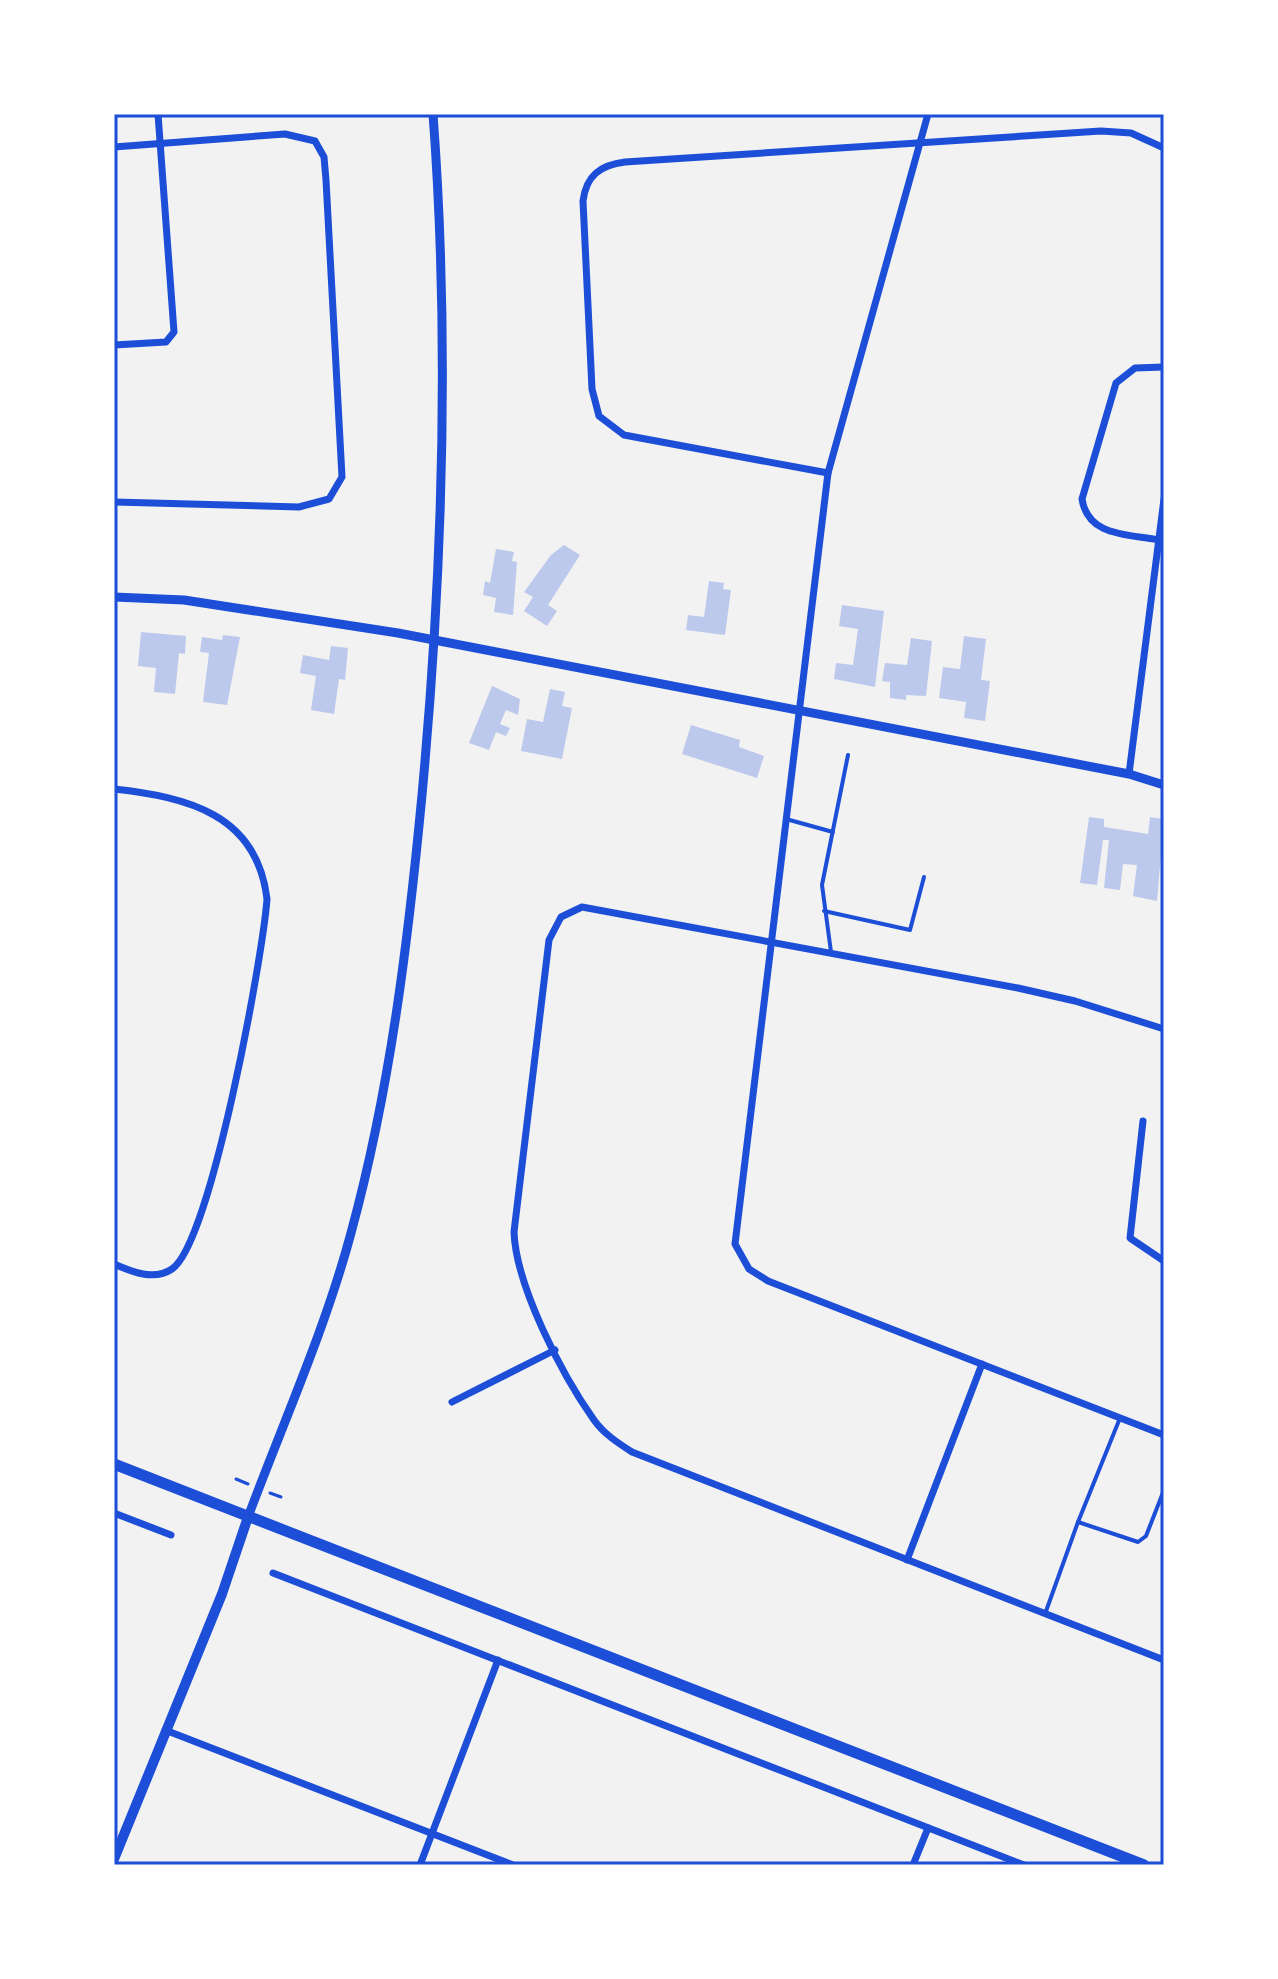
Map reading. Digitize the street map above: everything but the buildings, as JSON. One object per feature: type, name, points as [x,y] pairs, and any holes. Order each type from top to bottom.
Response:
[{"type":"main road","points":[[114,1464],[1144,1865]]},
{"type":"main road","points":[[114,1859],[222,1594],[248,1517]]},
{"type":"street","points":[[114,345],[166,342],[174,332],[158,114]]},
{"type":"street","points":[[248,1517],[325,1315],[370,1158],[398,1006],[436,640],[444,396],[441,244],[433,114]]},
{"type":"street","points":[[928,114],[828,473],[734,1230],[738,1253],[756,1276],[1164,1435]]},
{"type":"street","points":[[828,473],[624,435],[605,423],[594,404],[592,389],[584,192],[595,173],[611,164],[1101,131],[1131,133],[1164,148]]},
{"type":"street","points":[[114,147],[285,134],[308,138],[320,148],[326,180],[342,477],[329,499],[299,507],[114,502]]},
{"type":"street","points":[[1159,540],[1098,528],[1086,516],[1082,499],[1116,383],[1135,368],[1164,367]]},
{"type":"street","points":[[1129,774],[1164,499]]},
{"type":"street","points":[[114,597],[184,600],[436,640],[1129,774],[1164,785]]},
{"type":"street","points":[[114,789],[170,796],[193,803],[226,823],[253,852],[261,867],[267,899],[221,1142],[183,1260],[161,1275],[144,1275],[114,1264]]},
{"type":"street","points":[[1164,1029],[1075,1001],[592,906],[572,910],[554,927],[514,1232],[520,1277],[555,1350],[594,1420],[609,1437],[632,1452],[1164,1660]]},
{"type":"street","points":[[1143,1121],[1130,1238],[1164,1261]]},
{"type":"street","points":[[452,1402],[555,1350]]},
{"type":"street","points":[[907,1560],[982,1364]]},
{"type":"street","points":[[114,1513],[171,1535]]},
{"type":"street","points":[[273,1573],[1024,1865]]},
{"type":"street","points":[[420,1865],[498,1660]]},
{"type":"street","points":[[165,1730],[513,1865]]},
{"type":"street","points":[[913,1865],[928,1828]]},
{"type":"lane","points":[[831,952],[822,885],[848,755]]},
{"type":"lane","points":[[786,819],[833,832]]},
{"type":"lane","points":[[824,911],[910,930],[924,877]]},
{"type":"lane","points":[[1045,1614],[1120,1418]]},
{"type":"lane","points":[[1078,1522],[1138,1542],[1146,1536],[1164,1490]]}]
